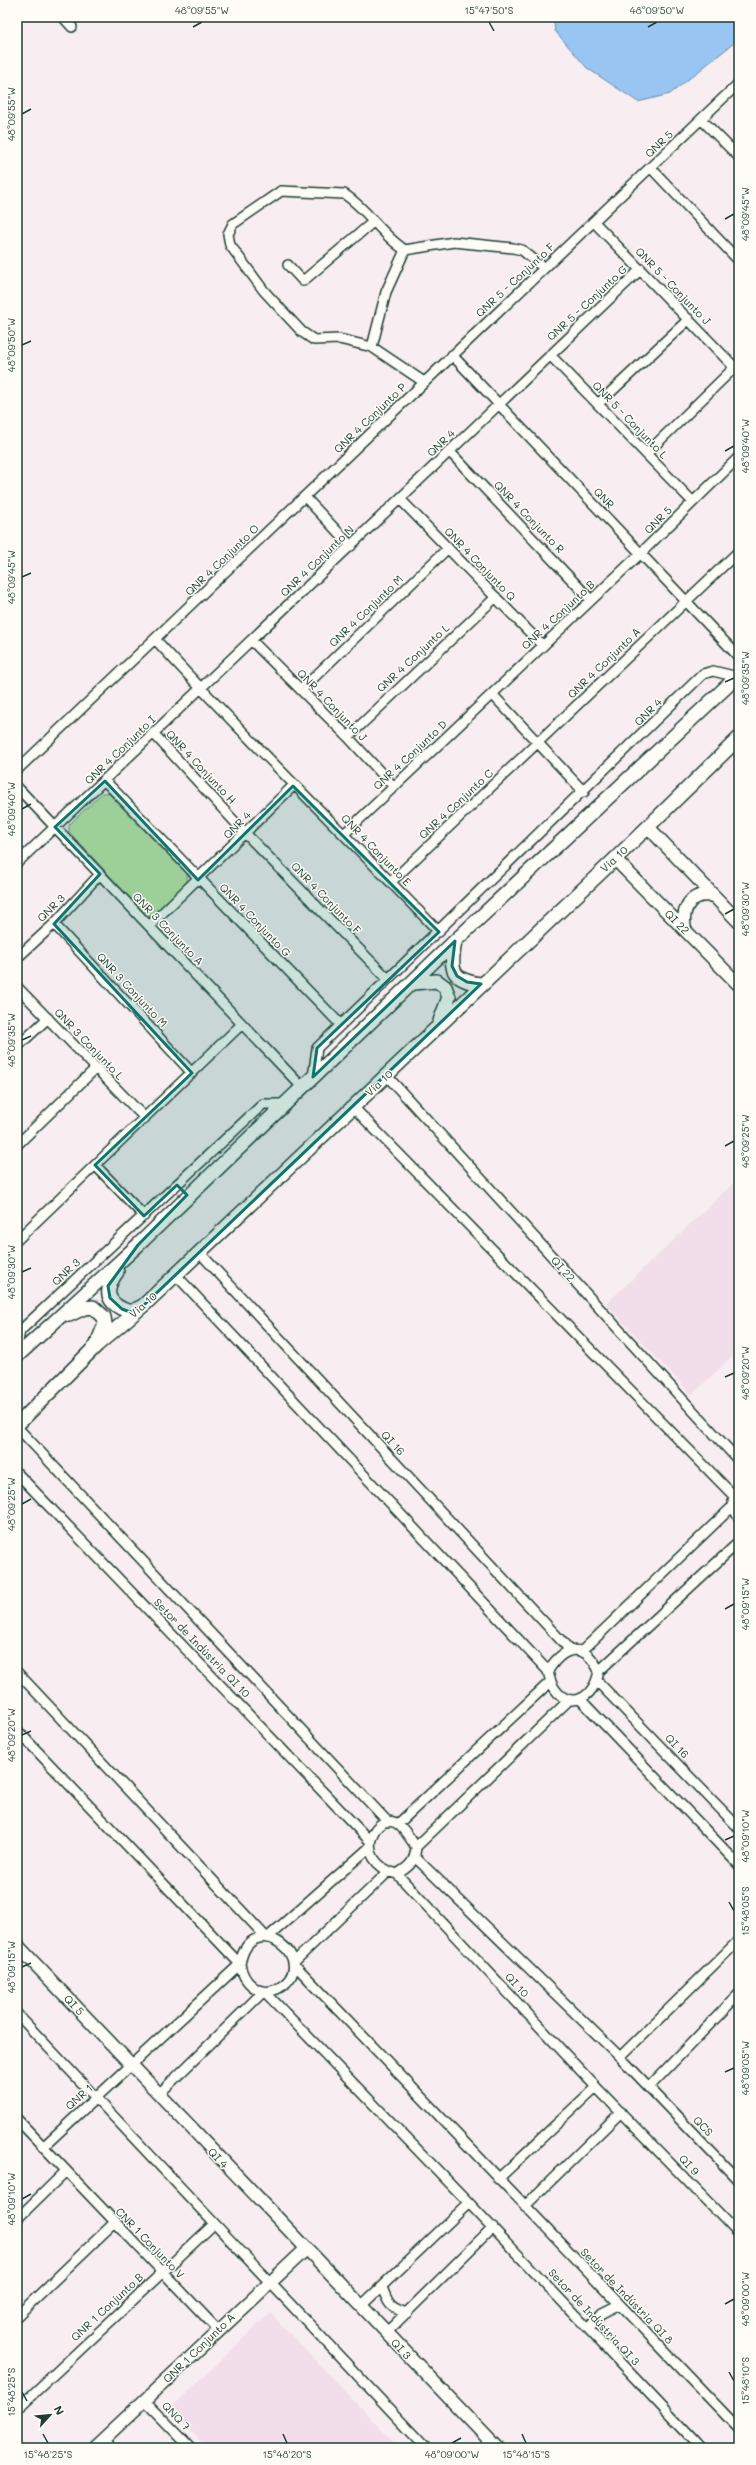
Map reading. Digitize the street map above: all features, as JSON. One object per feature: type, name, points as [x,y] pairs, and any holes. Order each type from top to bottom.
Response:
[{"type":"main road","points":[[19,1354],[60,1319],[284,1104],[413,983],[455,941],[738,676]]},
{"type":"main road","name":"Via 10","points":[[17,1426],[96,1345],[145,1304],[200,1253],[481,984],[615,859],[739,738]]},
{"type":"main road","points":[[455,941],[452,966],[457,976],[467,982],[481,984]]},
{"type":"main road","points":[[413,983],[437,981],[448,992],[448,1003],[438,1026]]},
{"type":"main road","points":[[138,1245],[114,1276],[108,1286],[107,1292],[114,1304],[130,1312],[145,1304]]},
{"type":"main road","points":[[60,1319],[84,1308],[93,1307],[99,1311],[104,1317],[104,1330],[96,1345]]},
{"type":"street","points":[[63,17],[72,27]]},
{"type":"street","points":[[739,83],[702,120],[739,157]]},
{"type":"street","name":"QNR 5","points":[[594,222],[702,120]]},
{"type":"street","points":[[651,168],[739,261]]},
{"type":"street","points":[[424,382],[372,347],[340,339],[314,340],[302,332],[264,291],[230,245],[228,234],[233,224],[281,191],[344,194],[352,199],[391,241],[405,250],[454,242],[513,248],[522,250],[544,268]]},
{"type":"street","points":[[288,265],[303,280],[373,222]]},
{"type":"street","name":"QNR 5 - Conjunto F","points":[[452,355],[594,222]]},
{"type":"street","name":"QNR 5 - Conjunto J","points":[[594,222],[738,367]]},
{"type":"street","points":[[372,347],[386,292],[405,250]]},
{"type":"street","name":"QNR 5 - Conjunto G","points":[[550,355],[641,269]]},
{"type":"street","points":[[598,404],[689,319]]},
{"type":"street","name":"QNR 4 Conjunto P","points":[[305,497],[452,355]]},
{"type":"street","name":"QNR","points":[[452,355],[739,658]]},
{"type":"street","points":[[498,405],[550,355]]},
{"type":"street","name":"QNR 5 - Conjunto L","points":[[550,355],[693,502]]},
{"type":"street","points":[[646,454],[738,367]]},
{"type":"street","name":"QNR 4","points":[[400,499],[498,405]]},
{"type":"street","name":"QNR 4 Conjunto R","points":[[449,452],[591,600]]},
{"type":"street","name":"QNR 5","points":[[640,554],[739,457]]},
{"type":"street","points":[[305,497],[351,546]]},
{"type":"street","name":"QNR 4 Conjunto O","points":[[156,639],[305,497]]},
{"type":"street","name":"QNR 4 Conjunto N","points":[[252,641],[400,499]]},
{"type":"street","name":"QNR 4 Conjunto Q","points":[[400,499],[543,646]]},
{"type":"street","name":"QNR 4 Conjunto M","points":[[301,690],[448,548]]},
{"type":"street","name":"QNR 4 Conjunto A","points":[[538,743],[739,551]]},
{"type":"street","name":"QNR 4 Conjunto B","points":[[492,694],[640,554]]},
{"type":"street","name":"QNR 4 Conjunto L","points":[[348,737],[496,597]]},
{"type":"street","points":[[17,770],[156,639],[200,689],[293,786]]},
{"type":"street","points":[[200,689],[252,641]]},
{"type":"street","name":"QNR 4 Conjunto J","points":[[252,641],[348,737],[394,787]]},
{"type":"street","name":"QNR 4","points":[[313,1077],[317,1048],[584,792],[703,674],[713,671],[738,676]]},
{"type":"street","name":"QNR 4 Conjunto I","points":[[17,863],[105,781],[200,689]]},
{"type":"street","points":[[492,694],[584,792]]},
{"type":"street","name":"QNR 4 Conjunto D","points":[[344,834],[492,694]]},
{"type":"street","name":"QNR 4 Conjunto H","points":[[154,734],[246,834]]},
{"type":"street","name":"QNR 4 Conjunto C","points":[[390,882],[538,743]]},
{"type":"street","points":[[105,781],[198,880],[149,926]]},
{"type":"street","name":"QNR 4","points":[[198,880],[293,786]]},
{"type":"street","name":"QNR 4 Conjunto E","points":[[293,786],[344,834],[439,932]]},
{"type":"street","name":"QNR 3 Conjunto A","points":[[17,787],[302,1087]]},
{"type":"street","points":[[648,827],[739,922]]},
{"type":"street","name":"QNR 4 Conjunto F","points":[[246,834],[388,979]]},
{"type":"street","name":"QI 22","points":[[615,859],[739,985]]},
{"type":"street","name":"QNR 3","points":[[17,958],[54,924],[100,874]]},
{"type":"street","name":"QNR 4 Conjunto G","points":[[198,880],[341,1025]]},
{"type":"street","points":[[685,930],[683,921],[687,904],[691,899],[702,895],[714,896]]},
{"type":"street","name":"QNR 3 Conjunto M","points":[[54,924],[192,1073]]},
{"type":"street","name":"QNR 3 Conjunto L","points":[[17,987],[144,1118]]},
{"type":"street","points":[[17,1048],[48,1018]]},
{"type":"street","points":[[17,1240],[242,1024]]},
{"type":"street","points":[[17,1144],[96,1068]]},
{"type":"street","name":"QI 22","points":[[386,1076],[739,1461]]},
{"type":"street","name":"QNR 3","points":[[19,1354],[18,1342],[20,1331],[263,1104],[284,1104]]},
{"type":"street","points":[[353,1107],[736,1492],[732,1507],[582,1651]]},
{"type":"street","points":[[96,1165],[144,1216]]},
{"type":"street","name":"QI 16","points":[[200,1253],[570,1650]]},
{"type":"street","points":[[176,1275],[548,1671],[550,1682],[555,1692],[568,1701]]},
{"type":"street","points":[[17,1426],[388,1822],[398,1824],[416,1847],[416,1858],[408,1868],[393,1873],[293,1963]]},
{"type":"street","name":"Setor de Indústria QI 10","points":[[17,1473],[369,1844]]},
{"type":"street","points":[[732,1507],[739,1518]]},
{"type":"street","points":[[416,1847],[568,1701],[580,1699],[591,1691],[597,1681],[599,1671],[739,1542]]},
{"type":"street","points":[[548,1671],[556,1658],[570,1650],[582,1651],[593,1658],[599,1671]]},
{"type":"street","points":[[17,1672],[267,1938]]},
{"type":"street","name":"QI 16","points":[[597,1681],[739,1828]]},
{"type":"street","points":[[398,1824],[550,1682]]},
{"type":"street","points":[[580,1699],[739,1865]]},
{"type":"street","points":[[17,1730],[240,1964]]},
{"type":"street","points":[[267,1938],[369,1844],[376,1828],[388,1822]]},
{"type":"street","points":[[369,1844],[377,1863],[393,1873]]},
{"type":"street","name":"QCS","points":[[416,1858],[620,2057],[739,2181]]},
{"type":"street","name":"QI 10","points":[[393,1873],[596,2088],[621,2112]]},
{"type":"street","points":[[267,1938],[276,1940],[285,1945],[291,1954],[293,1963],[291,1975],[284,1984],[275,1990],[264,1991],[246,1982],[242,1974],[240,1964],[242,1954],[247,1946],[255,1940],[267,1938]]},
{"type":"street","points":[[620,2057],[739,1940]]},
{"type":"street","name":"QI 5","points":[[17,1945],[131,2066]]},
{"type":"street","name":"Setor de Indústria QI 8","points":[[293,1963],[498,2180],[525,2206],[618,2305],[739,2429]]},
{"type":"street","name":"QNR 1","points":[[43,2147],[240,1964]]},
{"type":"street","points":[[159,2094],[264,1991]]},
{"type":"street","name":"Setor de Indústria QI 3","points":[[264,1991],[492,2227],[701,2448]]},
{"type":"street","points":[[649,2087],[739,1994]]},
{"type":"street","points":[[17,2014],[426,2448]]},
{"type":"street","name":"QI 4","points":[[131,2066],[305,2250]]},
{"type":"street","points":[[498,2180],[596,2088]]},
{"type":"street","points":[[525,2206],[621,2112]]},
{"type":"street","name":"QI 9","points":[[621,2112],[739,2234]]},
{"type":"street","points":[[17,2219],[66,2171],[18,2122]]},
{"type":"street","name":"CNR 1 Conjunto V","points":[[66,2171],[114,2223],[218,2330]]},
{"type":"street","points":[[362,2306],[469,2203]]},
{"type":"street","points":[[17,2316],[114,2223]]},
{"type":"street","name":"QNR 1 Conjunto B","points":[[17,2409],[214,2224]]},
{"type":"street","points":[[386,2333],[408,2313],[492,2227]]},
{"type":"street","name":"QNR 1 Conjunto A","points":[[103,2445],[145,2401],[218,2330],[305,2250]]},
{"type":"street","name":"QI 3","points":[[305,2250],[362,2306],[386,2333],[497,2448]]},
{"type":"street","points":[[382,2287],[387,2302],[395,2310],[408,2313]]},
{"type":"street","points":[[589,2330],[602,2313],[618,2305]]},
{"type":"street","name":"QNQ 7","points":[[145,2401],[191,2448]]},
{"type":"highlighted area","points":[[105,781],[198,880],[293,786],[439,932],[317,1048],[313,1077],[455,941],[452,966],[457,976],[467,982],[481,984],[145,1304],[130,1312],[122,1309],[110,1298],[108,1286],[138,1245],[187,1195],[177,1185],[144,1216],[95,1165],[192,1073],[54,924],[100,874],[55,827]]},
{"type":"shaded area","points":[[739,1178],[739,1350],[692,1395],[606,1304]]},
{"type":"shaded area","points":[[270,2313],[399,2448],[207,2448],[170,2409]]},
{"type":"green space","points":[[102,793],[108,793],[187,874],[187,883],[152,916],[146,915],[69,832],[69,825]]},
{"type":"water","points":[[553,17],[739,17],[739,39],[670,94],[638,102],[587,68],[555,31]]}]
